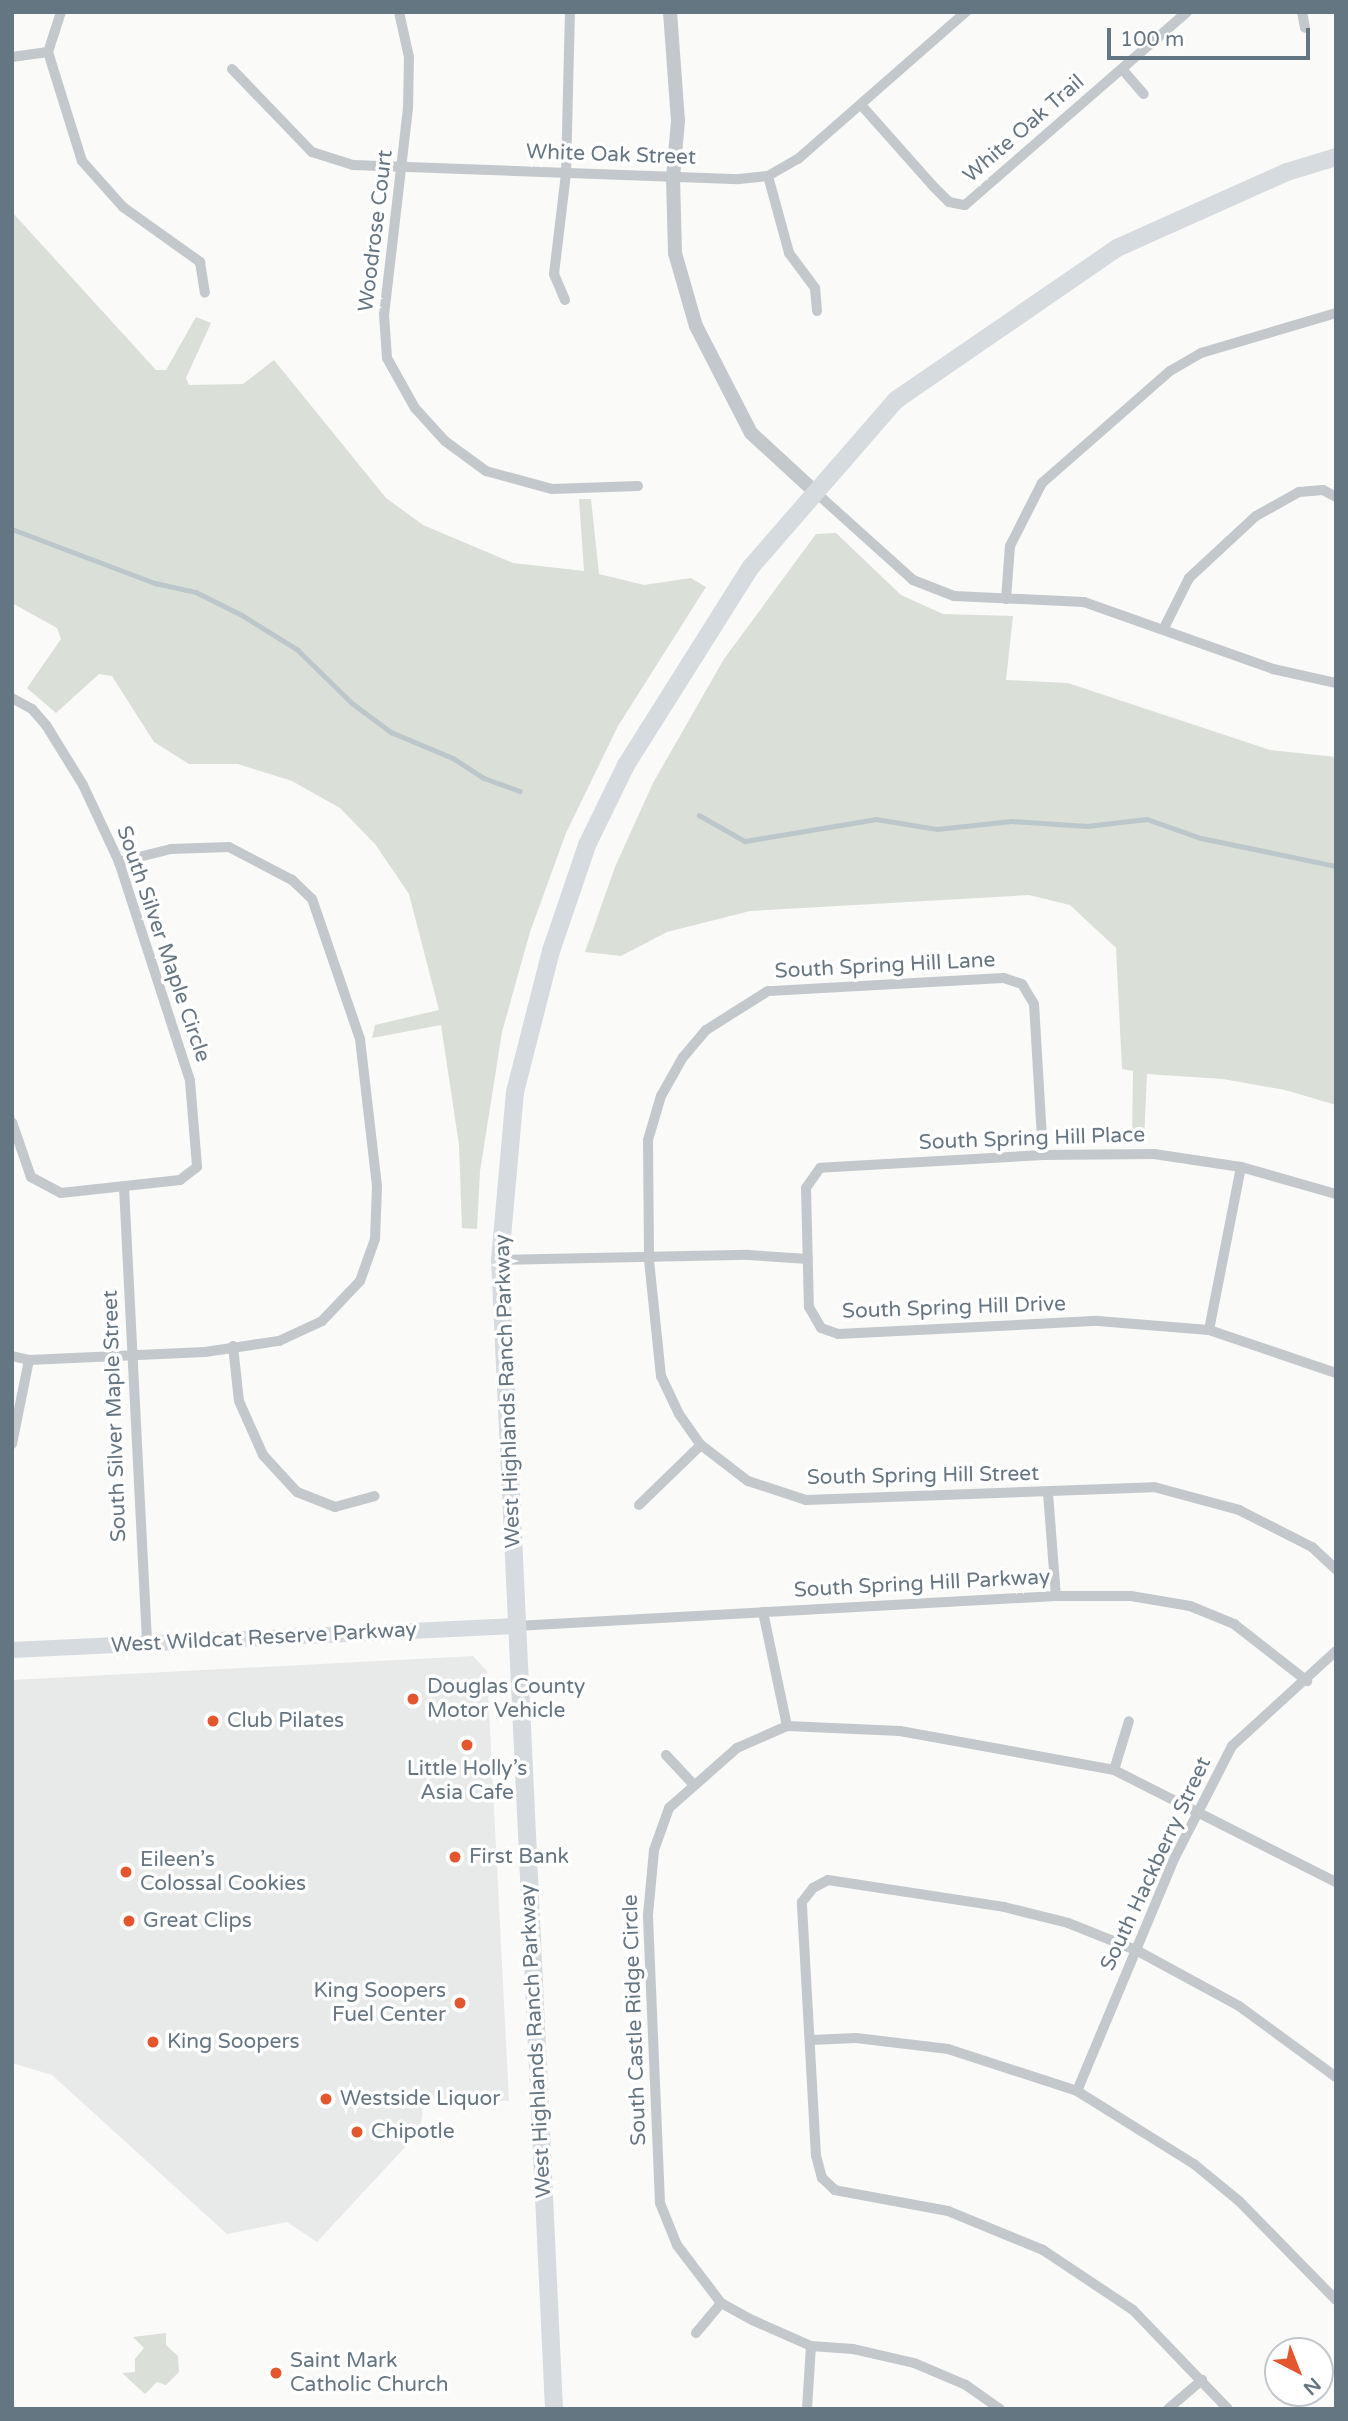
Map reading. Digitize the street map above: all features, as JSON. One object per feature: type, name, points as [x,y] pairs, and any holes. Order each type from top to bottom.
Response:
[{"type":"main road","name":"West Highlands Ranch Parkway","points":[[554,2409],[500,1260],[515,1092],[551,951],[587,845],[626,765],[750,568],[813,490],[896,400],[1117,248],[1287,172],[1336,157]]},
{"type":"main road","name":"West Wildcat Reserve Parkway","points":[[12,1650],[516,1626]]},
{"type":"street","points":[[61,12],[48,52],[82,161],[123,207],[200,262],[205,293]]},
{"type":"street","name":"Woodrose Court","points":[[399,12],[409,57],[403,167],[384,314],[387,358],[415,408],[445,441],[486,471],[552,489],[638,486]]},
{"type":"street","points":[[565,300],[554,274],[566,173],[570,12]]},
{"type":"street","points":[[670,12],[678,121],[673,177],[675,253],[696,326],[751,433],[913,580],[954,596],[1084,602],[1164,628],[1273,669],[1336,683]]},
{"type":"street","name":"White Oak Street","points":[[232,69],[312,152],[353,165],[673,177],[768,176],[798,159],[862,106],[966,12]]},
{"type":"street","name":"White Oak Trail","points":[[862,106],[949,202],[965,205],[1187,12]]},
{"type":"street","points":[[1302,12],[1305,29]]},
{"type":"street","points":[[12,57],[48,52]]},
{"type":"street","points":[[1122,69],[1144,94]]},
{"type":"street","points":[[768,176],[789,253],[815,288],[817,310]]},
{"type":"street","points":[[1006,599],[1010,546],[1042,483],[1170,371],[1201,353],[1336,313]]},
{"type":"street","points":[[1164,628],[1189,578],[1256,516],[1299,492],[1323,490],[1336,497]]},
{"type":"street","name":"South Silver Maple Circle","points":[[12,698],[32,709],[46,725],[83,785],[119,862],[190,1081],[197,1167],[180,1180],[61,1193],[31,1177],[12,1122]]},
{"type":"street","points":[[12,1356],[29,1360],[205,1352],[279,1341],[322,1321],[360,1281],[375,1239],[377,1186],[360,1039],[312,899],[292,880],[229,847],[171,849],[119,862]]},
{"type":"street","name":"South Spring Hill Lane","points":[[649,1260],[648,1140],[661,1096],[683,1057],[706,1030],[768,991],[1003,978],[1022,984],[1034,1004],[1044,1155]]},
{"type":"street","name":"South Spring Hill Place","points":[[808,1259],[806,1188],[820,1168],[1044,1155],[1154,1154],[1241,1167],[1336,1194]]},
{"type":"street","points":[[1209,1330],[1241,1167]]},
{"type":"street","name":"South Silver Maple Street","points":[[124,1187],[133,1354],[137,1506],[147,1642]]},
{"type":"street","points":[[500,1260],[649,1260],[748,1255],[808,1259]]},
{"type":"street","name":"South Spring Hill Drive","points":[[808,1259],[809,1307],[821,1328],[838,1335],[1098,1321],[1209,1330],[1336,1373]]},
{"type":"street","name":"South Spring Hill Street","points":[[649,1260],[662,1376],[679,1414],[701,1445],[748,1481],[806,1500],[1154,1487],[1239,1510],[1312,1547],[1336,1569]]},
{"type":"street","points":[[233,1346],[239,1401],[258,1444],[296,1492],[335,1507],[375,1496]]},
{"type":"street","points":[[12,1444],[29,1360]]},
{"type":"street","points":[[639,1505],[701,1445]]},
{"type":"street","points":[[1048,1493],[1056,1595]]},
{"type":"street","name":"South Spring Hill Parkway","points":[[516,1626],[1056,1595],[1131,1596],[1190,1606],[1243,1630],[1307,1681]]},
{"type":"street","points":[[763,1612],[787,1726]]},
{"type":"street","name":"South Hackberry Street","points":[[1077,2091],[1136,1950],[1232,1746],[1307,1681],[1336,1651]]},
{"type":"street","points":[[1114,1770],[1129,1721]]},
{"type":"street","name":"South Castle Ridge Circle","points":[[1000,2409],[966,2385],[914,2364],[853,2349],[811,2346],[721,2303],[677,2245],[660,2203],[648,1915],[654,1850],[669,1808],[693,1784],[737,1748],[787,1726],[900,1731],[1114,1770],[1200,1811],[1336,1882]]},
{"type":"street","points":[[666,1755],[693,1784]]},
{"type":"street","points":[[1228,2409],[1133,2310],[1043,2250],[948,2211],[835,2190],[822,2178],[816,2156],[802,1902],[813,1888],[828,1880],[1004,1907],[1068,1923],[1136,1950],[1239,2006],[1336,2077]]},
{"type":"street","points":[[811,2040],[856,2038],[948,2049],[1077,2091],[1194,2164],[1239,2201],[1336,2300]]},
{"type":"street","points":[[696,2333],[721,2303]]},
{"type":"street","points":[[807,2409],[811,2346]]},
{"type":"street","points":[[1168,2409],[1202,2380]]},
{"type":"shaded area","points":[[12,212],[156,370],[166,370],[196,317],[211,323],[186,378],[189,385],[243,384],[274,360],[386,498],[423,525],[513,563],[584,571],[579,499],[591,499],[599,574],[644,585],[691,578],[706,587],[618,726],[566,833],[530,932],[502,1032],[480,1171],[477,1229],[462,1228],[459,1145],[441,1025],[372,1038],[375,1025],[439,1010],[409,894],[375,844],[340,808],[292,781],[238,764],[189,764],[154,742],[112,676],[99,674],[56,713],[27,688],[61,639],[57,628],[12,603]]},
{"type":"shaded area","points":[[836,533],[901,595],[943,614],[1013,616],[1006,680],[1068,683],[1270,750],[1336,757],[1336,1105],[1285,1090],[1223,1079],[1147,1074],[1144,1140],[1132,1141],[1133,1071],[1122,1069],[1116,948],[1070,905],[1029,895],[750,911],[667,932],[621,956],[585,952],[615,867],[653,783],[724,659],[816,534]]},
{"type":"shaded area","points":[[473,1656],[487,1671],[509,2101],[424,2099],[420,2131],[317,2242],[287,2222],[227,2234],[52,2075],[12,2063],[12,1680]]},
{"type":"shaded area","points":[[166,2333],[166,2345],[178,2356],[179,2372],[166,2385],[157,2382],[145,2394],[122,2373],[135,2372],[135,2359],[144,2348],[133,2337]]},
{"type":"waterway","points":[[12,529],[155,583],[196,592],[242,615],[298,650],[352,703],[391,732],[453,758],[484,778],[520,791]]},
{"type":"waterway","points":[[699,815],[745,841],[876,819],[937,829],[1012,821],[1087,826],[1147,819],[1201,838],[1336,866]]},
{"type":"place","name":"Douglas County Motor Vehicle","points":[[413,1699]]},
{"type":"place","name":"Club Pilates","points":[[213,1721]]},
{"type":"place","name":"Little Holly’s Asia Cafe","points":[[467,1745]]},
{"type":"place","name":"First Bank","points":[[455,1857]]},
{"type":"place","name":"Eileen’s Colossal Cookies","points":[[126,1872]]},
{"type":"place","name":"Great Clips","points":[[129,1921]]},
{"type":"place","name":"King Soopers Fuel Center","points":[[460,2003]]},
{"type":"place","name":"King Soopers","points":[[153,2042]]},
{"type":"place","name":"Westside Liquor","points":[[326,2099]]},
{"type":"place","name":"Chipotle","points":[[357,2132]]},
{"type":"place","name":"Saint Mark Catholic Church","points":[[276,2373]]}]
